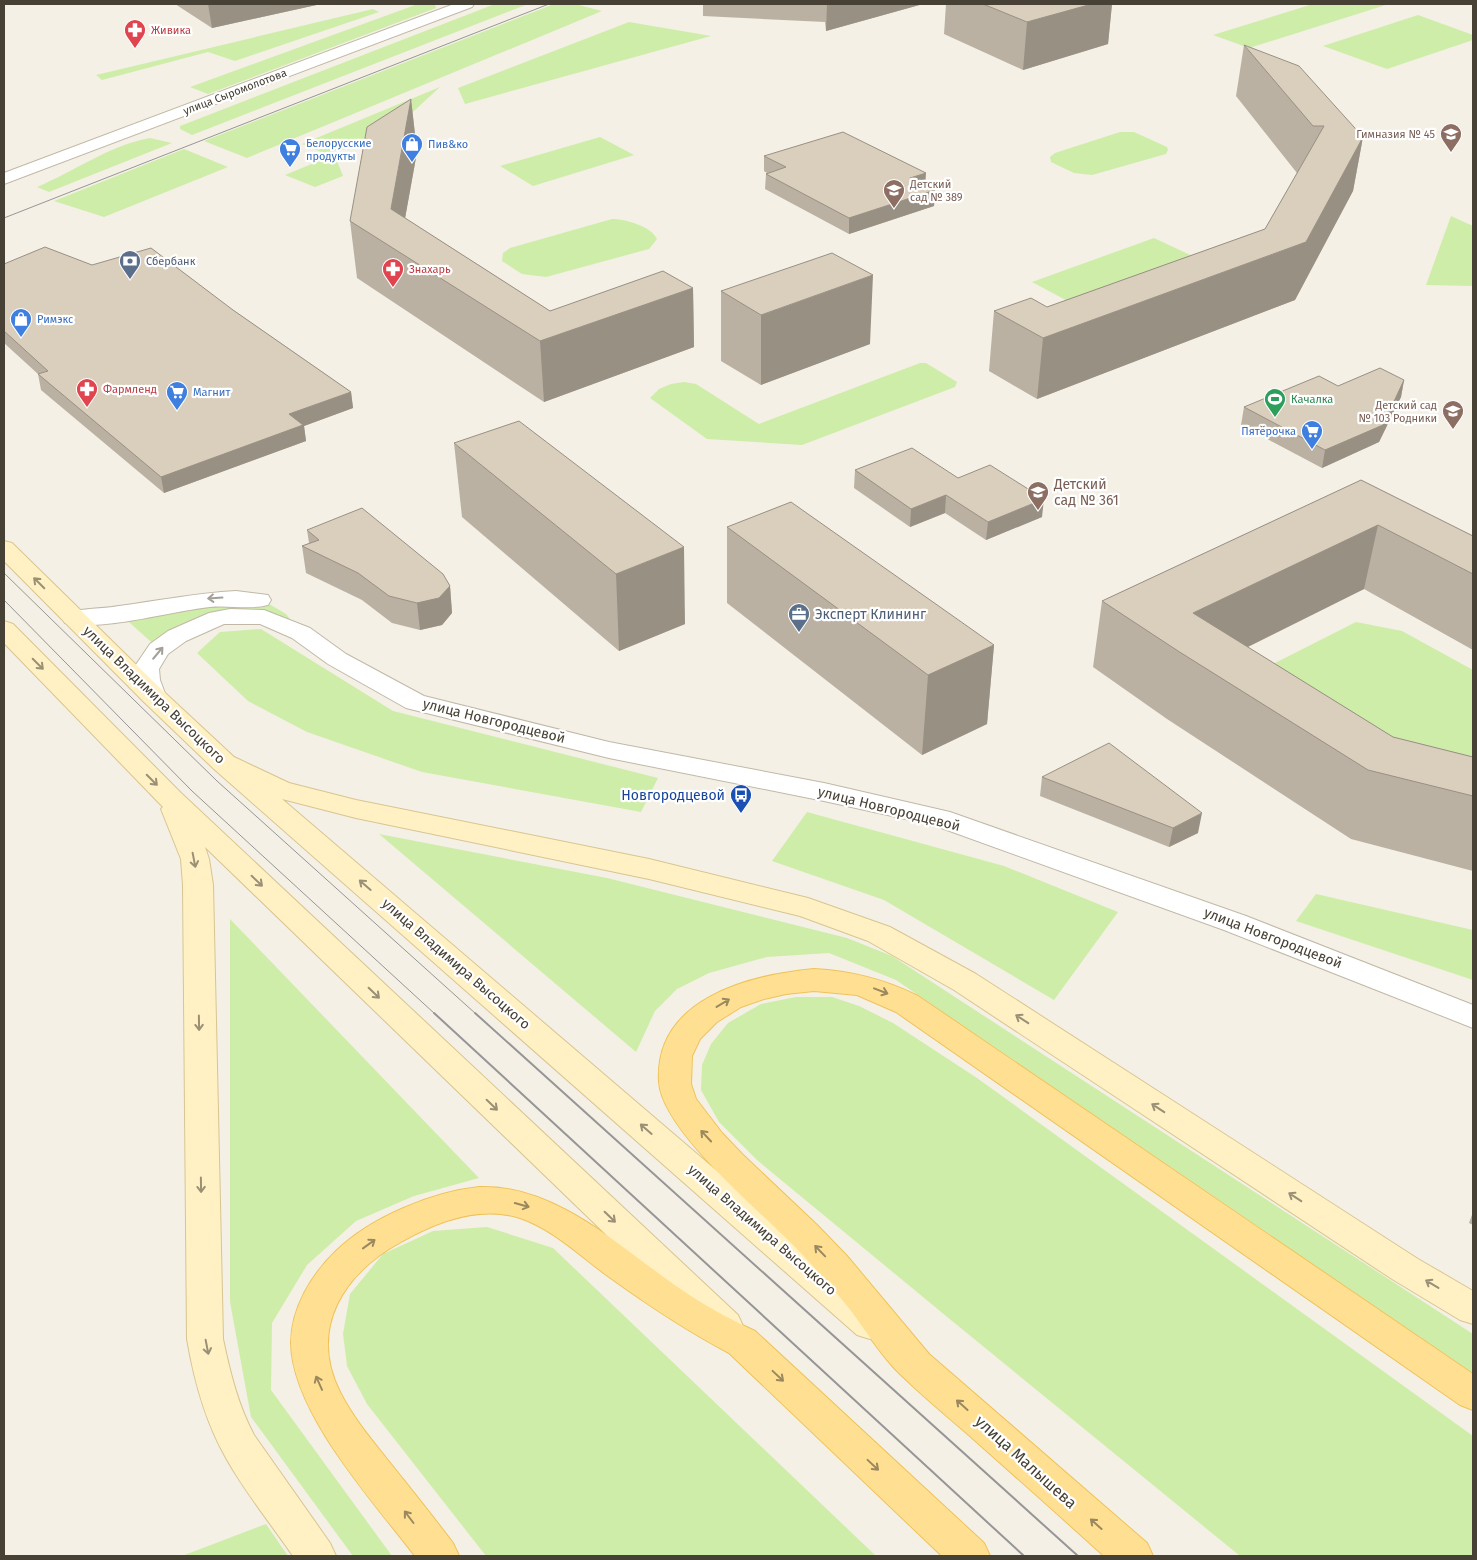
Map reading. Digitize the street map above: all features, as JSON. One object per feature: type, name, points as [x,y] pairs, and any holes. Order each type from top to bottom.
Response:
[{"type":"main road","name":"улица Владимира Высоцкого","points":[[4,548],[153,696],[224,763],[914,1362]]},
{"type":"main road","points":[[4,629],[171,799],[970,1556]]},
{"type":"main road","points":[[224,763],[278,789],[356,809],[649,869],[808,908],[879,934],[965,982],[1397,1263],[1473,1309]]},
{"type":"main road","points":[[171,799],[187,835],[195,860],[198,885],[202,1302],[205,1339],[227,1421],[240,1448],[316,1556]]},
{"type":"main road","name":"улица Малышева","points":[[1133,1556],[914,1362],[838,1270],[752,1184],[698,1127],[683,1108],[675,1086],[674,1067],[680,1047],[694,1025],[708,1012],[729,999],[774,984],[808,980],[838,980],[860,984],[876,989],[907,1004],[1473,1394]]},
{"type":"main road","points":[[439,1556],[349,1438],[328,1404],[314,1372],[309,1344],[313,1315],[324,1290],[336,1271],[349,1258],[404,1222],[462,1204],[484,1200],[505,1201],[536,1210],[556,1219],[672,1302],[706,1324],[742,1342]]},
{"type":"street","name":"улица Сыромолотова","points":[[4,179],[467,4]]},
{"type":"street","name":"улица Новгородцевой","points":[[74,618],[121,615],[215,598],[264,601],[286,614],[301,633]]},
{"type":"street","name":"улица Новгородцевой","points":[[153,696],[147,680],[146,669],[159,649],[177,636],[198,625],[230,616],[264,616],[301,633],[337,659],[415,702],[609,750],[824,792],[940,818],[1235,922],[1473,1017]]},
{"type":"green space","points":[[418,4],[435,4],[436,8],[208,94],[190,87]]},
{"type":"green space","points":[[495,4],[528,4],[192,135],[180,129],[180,126]]},
{"type":"green space","points":[[554,4],[575,4],[602,11],[247,158],[204,141]]},
{"type":"green space","points":[[1313,4],[1389,4],[1249,48],[1213,35]]},
{"type":"green space","points":[[373,9],[379,12],[235,61],[208,52],[102,80],[96,75]]},
{"type":"green space","points":[[1418,15],[1473,35],[1473,40],[1387,69],[1323,46]]},
{"type":"green space","points":[[629,22],[711,36],[465,104],[458,88]]},
{"type":"green space","points":[[440,87],[379,143],[333,151],[343,176],[315,187],[285,175],[331,156],[302,144]]},
{"type":"green space","points":[[1120,132],[1134,132],[1167,147],[1168,150],[1166,154],[1092,175],[1074,173],[1051,162],[1050,157],[1055,153]]},
{"type":"green space","points":[[600,137],[634,155],[533,186],[500,166]]},
{"type":"green space","points":[[150,138],[172,143],[49,192],[37,187],[107,152],[135,141]]},
{"type":"green space","points":[[184,149],[228,167],[104,217],[54,201]]},
{"type":"green space","points":[[1451,216],[1473,226],[1473,286],[1426,285]]},
{"type":"green space","points":[[612,219],[624,220],[644,227],[654,234],[657,239],[649,249],[546,277],[522,274],[502,261],[503,253],[510,248]]},
{"type":"green space","points":[[1154,238],[1201,260],[1077,306],[1032,282]]},
{"type":"green space","points":[[920,363],[926,363],[957,382],[955,387],[802,445],[707,439],[650,398],[659,389],[671,384],[684,382],[696,384],[759,424]]},
{"type":"green space","points":[[264,601],[286,614],[301,633],[245,616],[159,649],[121,615]]},
{"type":"green space","points":[[1356,622],[1402,631],[1473,670],[1473,815],[1208,697]]},
{"type":"green space","points":[[261,629],[393,711],[658,778],[641,812],[422,772],[307,732],[248,701],[197,653],[220,632]]},
{"type":"green space","points":[[807,812],[1004,866],[1118,912],[1054,1000],[884,900],[772,861]]},
{"type":"green space","points":[[379,834],[607,878],[847,938],[892,956],[1473,1334],[1473,1373],[896,980],[829,953],[767,957],[709,973],[677,989],[655,1011],[636,1052]]},
{"type":"green space","points":[[1316,894],[1473,930],[1473,980],[1296,921]]},
{"type":"green space","points":[[230,919],[479,1178],[414,1196],[356,1221],[307,1265],[272,1323],[271,1390],[392,1556],[353,1556],[251,1417],[230,1302]]},
{"type":"green space","points":[[796,997],[832,997],[859,1006],[893,1023],[977,1078],[1473,1436],[1473,1556],[1240,1556],[757,1160],[719,1122],[701,1090],[702,1065],[711,1044],[728,1023],[761,1004]]},
{"type":"green space","points":[[487,1227],[553,1248],[876,1556],[486,1556],[367,1404],[347,1366],[343,1334],[350,1294],[383,1254],[433,1231]]},
{"type":"green space","points":[[266,1524],[288,1556],[182,1556]]},
{"type":"building","points":[[983,4],[1092,4],[1027,22]]},
{"type":"building","points":[[1244,45],[1299,66],[1363,137],[1306,242],[1043,338],[994,311],[1031,298],[1047,307],[1265,229],[1324,126],[1313,126]]},
{"type":"building","points":[[411,99],[391,209],[550,311],[663,271],[693,288],[540,341],[350,221],[367,127]]},
{"type":"building","points":[[843,132],[926,173],[910,178],[935,190],[849,218],[766,174],[786,167],[764,156]]},
{"type":"building","points":[[45,247],[92,265],[151,248],[233,310],[351,392],[289,414],[303,425],[161,477],[38,374],[48,371],[4,331],[4,264]]},
{"type":"building","points":[[832,253],[873,275],[761,315],[721,291]]},
{"type":"building","points":[[1380,368],[1404,380],[1383,425],[1325,450],[1244,407],[1319,376],[1338,386]]},
{"type":"building","points":[[519,421],[684,547],[616,574],[454,443]]},
{"type":"building","points":[[912,448],[958,478],[990,465],[1044,499],[988,522],[946,495],[911,509],[855,470]]},
{"type":"building","points":[[1361,480],[1473,536],[1473,574],[1378,525],[1193,613],[1393,737],[1473,757],[1473,796],[1368,770],[1102,601]]},
{"type":"building","points":[[791,502],[994,645],[928,675],[727,527]]},
{"type":"building","points":[[362,508],[443,574],[450,586],[439,598],[417,603],[389,596],[358,573],[302,546],[319,540],[307,530]]},
{"type":"building","points":[[1109,743],[1202,813],[1173,828],[1042,777]]},
{"type":"tram line","points":[[4,218],[549,4]]},
{"type":"tram line","points":[[4,573],[217,781],[476,1014]]},
{"type":"tram line","points":[[4,600],[192,791],[435,1014]]},
{"type":"tram line","points":[[434,1013],[1024,1556]]},
{"type":"tram line","points":[[475,1013],[1078,1556]]},
{"type":"place","name":"Живика","points":[[135,49]]},
{"type":"place","name":"Гимназия № 45","points":[[1451,153]]},
{"type":"place","name":"Пив&ко","points":[[412,163]]},
{"type":"place","name":"Белорусские продукты","points":[[290,168]]},
{"type":"place","name":"Детский сад № 389","points":[[894,209]]},
{"type":"place","name":"Сбербанк","points":[[130,280]]},
{"type":"place","name":"Знахарь","points":[[393,288]]},
{"type":"place","name":"Римэкс","points":[[21,338]]},
{"type":"place","name":"Фармленд","points":[[87,408]]},
{"type":"place","name":"Магнит","points":[[177,411]]},
{"type":"place","name":"Качалка","points":[[1275,418]]},
{"type":"place","name":"Детский сад № 103 Родники","points":[[1453,430]]},
{"type":"place","name":"Пятёрочка","points":[[1312,450]]},
{"type":"place","name":"Детский сад № 361","points":[[1038,511]]},
{"type":"place","name":"Эксперт Клининг","points":[[799,633]]},
{"type":"place","name":"Новгородцевой","points":[[741,814]]}]
